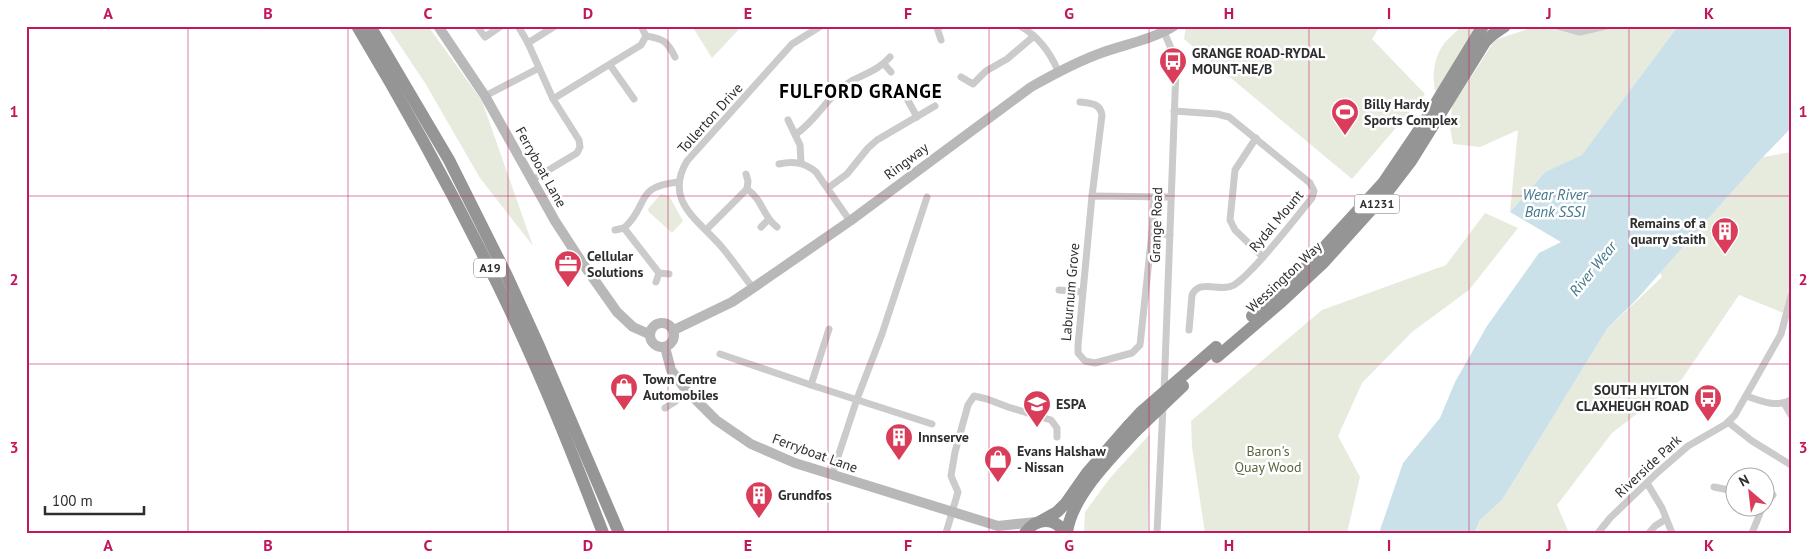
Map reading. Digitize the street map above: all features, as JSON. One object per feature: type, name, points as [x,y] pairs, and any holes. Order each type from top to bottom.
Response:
[{"type":"highway","name":"A19","points":[[356,26],[439,170],[484,256],[570,447],[602,529]]},
{"type":"highway","name":"A19","points":[[370,26],[449,160],[507,276],[539,346],[618,533]]},
{"type":"highway","name":"Wessington Way","points":[[1025,533],[1030,526],[1057,512],[1066,503],[1087,473],[1132,429],[1181,388],[1216,352],[1307,266],[1383,183],[1425,121],[1483,26]]},
{"type":"highway","name":"Wessington Way","points":[[1216,352],[1318,268],[1388,192],[1411,161],[1485,42],[1505,26]]},
{"type":"highway","name":"Wessington Way","points":[[1038,521],[1056,523],[1066,533],[1072,513],[1081,497],[1132,429]]},
{"type":"street","name":"Ferryboat Lane","points":[[438,26],[485,96],[576,253],[617,312],[633,327],[649,334]]},
{"type":"street","points":[[478,26],[485,37],[501,26]]},
{"type":"street","points":[[518,26],[528,43],[553,99],[579,140],[580,147],[577,154],[532,180]]},
{"type":"street","points":[[528,43],[555,26]]},
{"type":"street","points":[[641,26],[646,36]]},
{"type":"street","name":"Tollerton Drive","points":[[678,182],[687,161],[792,44],[820,26]]},
{"type":"street","points":[[940,26],[937,28],[941,40]]},
{"type":"street","points":[[1020,26],[1034,36],[1050,55],[1058,71]]},
{"type":"street","points":[[1164,32],[1174,26]]},
{"type":"street","points":[[1558,26],[1580,32],[1606,26]]},
{"type":"street","name":"Ringway","points":[[674,330],[732,302],[850,220],[1011,100],[1058,71],[1102,52],[1164,32]]},
{"type":"street","name":"Grange Road","points":[[1157,533],[1176,68],[1173,53],[1164,32]]},
{"type":"street","points":[[646,36],[667,42],[675,57]]},
{"type":"street","points":[[553,99],[641,45],[646,36]]},
{"type":"street","points":[[961,76],[973,84],[986,71],[1007,59],[1034,36]]},
{"type":"street","points":[[796,134],[805,128],[836,93],[850,82],[884,64],[890,57]]},
{"type":"street","points":[[884,64],[891,72]]},
{"type":"street","points":[[610,65],[634,99]]},
{"type":"street","points":[[485,96],[539,68]]},
{"type":"street","points":[[905,95],[917,117]]},
{"type":"street","name":"Laburnum Grove","points":[[1080,102],[1094,104],[1099,107],[1102,115],[1092,196],[1078,345],[1078,353],[1085,361],[1095,363],[1132,353],[1140,345],[1154,198]]},
{"type":"street","points":[[828,188],[847,174],[872,144],[936,106]]},
{"type":"street","name":"Rydal Mount","points":[[1174,111],[1223,114],[1234,120],[1310,183],[1314,191],[1312,198],[1263,258],[1241,280],[1226,288],[1203,286],[1194,291],[1189,330]]},
{"type":"street","points":[[788,120],[800,145],[801,163]]},
{"type":"street","points":[[1256,138],[1235,170],[1230,220],[1234,230],[1263,258]]},
{"type":"street","points":[[778,164],[794,162],[809,166],[816,172],[850,220]]},
{"type":"street","points":[[746,174],[747,189],[761,203],[768,220],[777,227]]},
{"type":"street","points":[[614,230],[624,228],[636,215],[644,197],[651,189],[659,185],[678,182],[679,194],[689,214],[723,249],[752,288]]},
{"type":"street","points":[[706,230],[747,189]]},
{"type":"street","points":[[1092,196],[1171,197]]},
{"type":"street","points":[[832,475],[857,399],[882,334],[927,198]]},
{"type":"street","points":[[760,227],[768,220]]},
{"type":"street","points":[[624,228],[659,273],[669,274]]},
{"type":"street","points":[[1152,232],[1170,235]]},
{"type":"street","points":[[656,282],[659,273]]},
{"type":"street","points":[[1059,290],[1082,292]]},
{"type":"street","name":"Riverside Park","points":[[1598,533],[1610,518],[1692,442],[1728,422],[1735,415],[1780,334],[1791,296]]},
{"type":"street","points":[[660,322],[668,324],[674,330],[672,342],[665,347],[653,344],[649,334],[651,327],[660,322]]},
{"type":"street","points":[[811,385],[829,329]]},
{"type":"street","name":"Ferryboat Lane","points":[[665,347],[671,370],[686,390],[716,420],[751,444],[794,463],[998,526],[1007,533]]},
{"type":"street","points":[[720,354],[932,424]]},
{"type":"street","points":[[666,408],[686,390]]},
{"type":"street","points":[[946,533],[958,492],[951,476],[955,452],[968,405],[974,396],[987,398],[1008,407],[1051,420],[1057,428],[1057,437]]},
{"type":"street","points":[[1746,396],[1768,403],[1788,402],[1791,415]]},
{"type":"street","points":[[1728,422],[1752,441],[1791,465]]},
{"type":"street","points":[[1647,483],[1672,533]]},
{"type":"street","points":[[1714,487],[1724,489]]},
{"type":"street","points":[[1752,533],[1760,516]]},
{"type":"street","points":[[1649,533],[1666,518]]},
{"type":"street","name":"Ferryboat Lane","points":[[998,526],[1038,521]]},
{"type":"green space","points":[[387,26],[428,26],[482,101],[533,246],[480,178],[425,83]]},
{"type":"green space","points":[[692,26],[742,26],[712,58]]},
{"type":"green space","name":"Billy Hardy Sports Complex","points":[[1186,26],[1380,26],[1372,39],[1425,94],[1352,179],[1184,39]]},
{"type":"green space","points":[[1462,26],[1478,26],[1436,93],[1434,72],[1436,58],[1447,40]]},
{"type":"green space","points":[[1537,26],[1558,26],[1568,30],[1606,26],[1678,26],[1582,156],[1545,172],[1510,212],[1518,130],[1480,147],[1453,144],[1450,127],[1452,106],[1495,40]]},
{"type":"green space","points":[[1791,152],[1791,213],[1788,213],[1791,214],[1791,316],[1739,295],[1682,379],[1612,433],[1557,505],[1569,533],[1476,533],[1480,520],[1502,500],[1607,329],[1662,277],[1660,273],[1763,157]]},
{"type":"green space","points":[[661,194],[669,196],[683,221],[672,233],[648,209]]},
{"type":"green space","name":"Baron's Quay Wood","points":[[1485,213],[1518,228],[1469,290],[1412,332],[1362,383],[1338,436],[1360,477],[1347,533],[1205,533],[1192,447],[1191,421],[1322,310],[1446,265]]},
{"type":"green space","points":[[1150,434],[1148,533],[1086,533],[1084,531],[1085,512],[1110,478]]},
{"type":"water","points":[[1678,26],[1791,26],[1791,128],[1637,299],[1607,329],[1502,500],[1480,520],[1475,533],[1379,533],[1403,463],[1440,418],[1455,382],[1487,326],[1539,253],[1561,242],[1510,212],[1545,172],[1582,155]]},
{"type":"place","name":"GRANGE ROAD-RYDAL MOUNT-NE/B","points":[[1173,85]]},
{"type":"place","name":"Billy Hardy Sports Complex","points":[[1345,136]]},
{"type":"place","name":"Remains of a quarry staith","points":[[1725,255]]},
{"type":"place","name":"Cellular Solutions","points":[[568,288]]},
{"type":"place","name":"Town Centre Automobiles","points":[[624,411]]},
{"type":"place","name":"SOUTH HYLTON CLAXHEUGH ROAD","points":[[1708,422]]},
{"type":"place","name":"ESPA","points":[[1037,428]]},
{"type":"place","name":"Innserve","points":[[899,461]]},
{"type":"place","name":"Evans Halshaw - Nissan","points":[[998,483]]},
{"type":"place","name":"Grundfos","points":[[759,519]]},
{"type":"district","name":"FULFORD GRANGE","points":[[861,91]]},
{"type":"water label","name":"Wear River Bank SSSI","points":[[1555,204]]},
{"type":"water label","name":"River Wear","points":[[1593,269]]}]
